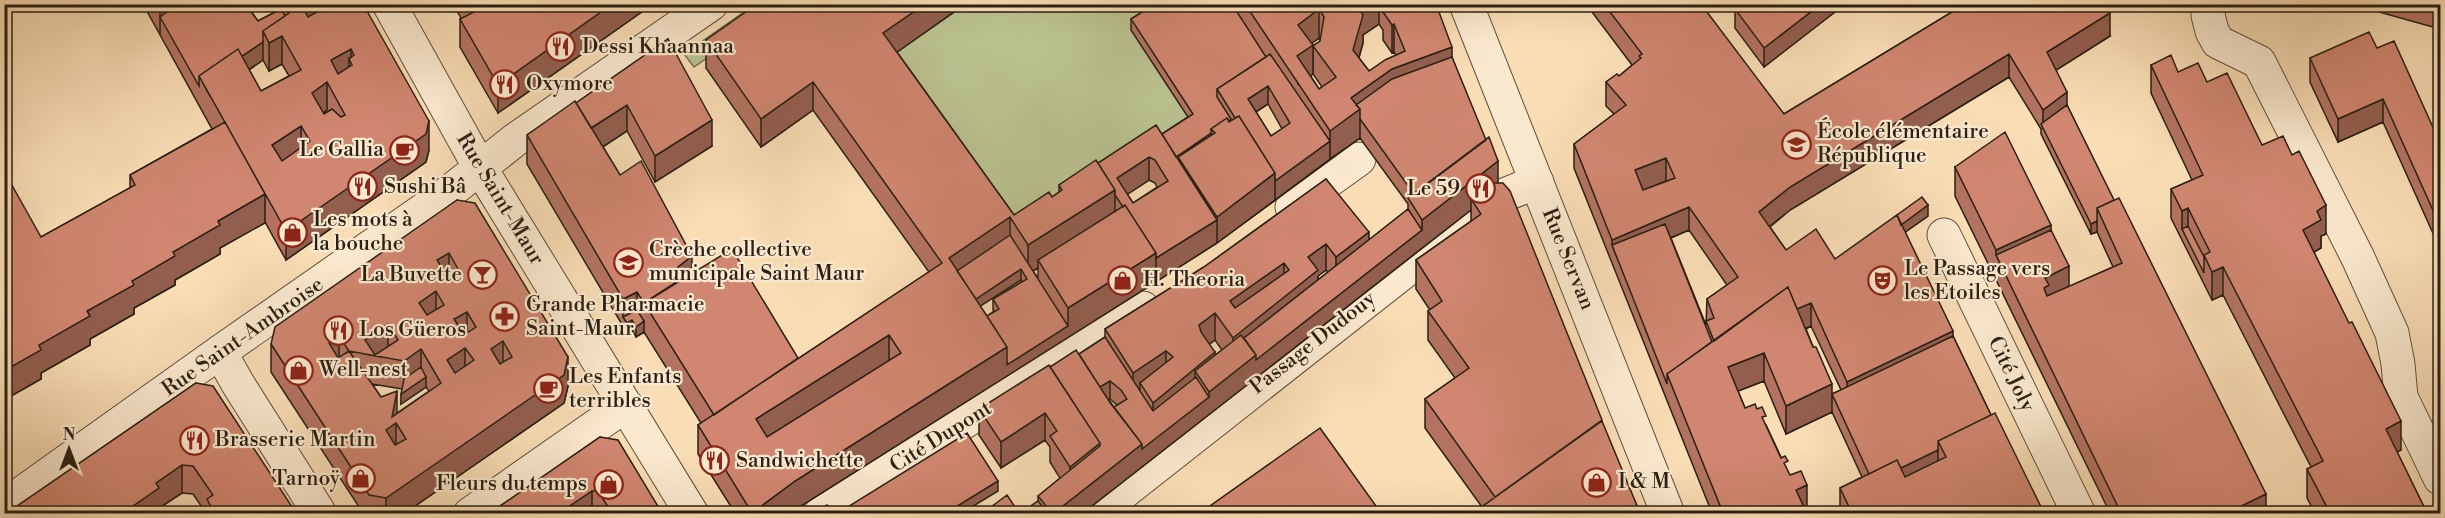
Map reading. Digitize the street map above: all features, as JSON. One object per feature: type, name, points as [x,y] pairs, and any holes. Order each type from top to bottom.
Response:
[{"type":"street","name":"Rue Saint-Maur","points":[[389,4],[479,166],[692,513]]},
{"type":"street","name":"Rue Saint-Ambroise","points":[[4,506],[452,190],[479,166],[711,4]]},
{"type":"street","name":"Rue Servan","points":[[1466,4],[1668,513]]},
{"type":"street","points":[[2209,4],[2208,15],[2212,31],[2218,42],[2259,62],[2358,258],[2392,333],[2401,397],[2440,478]]},
{"type":"street","points":[[1268,224],[1359,159]]},
{"type":"street","name":"Passage Dudouy","points":[[1096,513],[1499,197],[1537,182]]},
{"type":"street","name":"Cité Joly","points":[[1944,235],[2079,513]]},
{"type":"street","name":"Cité Dupont","points":[[820,513],[1164,295]]},
{"type":"street","points":[[220,352],[320,513]]},
{"type":"street","points":[[470,513],[626,405]]},
{"type":"green space","points":[[965,5],[1156,5],[1193,124],[1014,244],[883,62]]},
{"type":"green space","points":[[744,12],[753,26],[694,67],[684,54]]},
{"type":"building","points":[[178,4],[245,4],[258,21],[281,9],[285,16],[263,31],[263,42],[242,56],[238,49],[199,76],[199,86],[160,17]]},
{"type":"building","points":[[284,4],[301,4],[308,17],[326,7],[324,4],[363,4],[429,121],[426,134],[286,231],[199,76],[238,49],[261,91],[301,70],[282,36],[269,43],[263,31],[289,13]],"holes":[[[351,49],[354,55],[349,59],[352,65],[338,74],[331,60]],[[327,82],[345,115],[341,117],[332,109],[324,114],[312,93]],[[301,126],[310,141],[282,161],[272,145]]]},
{"type":"building","points":[[470,4],[521,4],[525,11],[533,4],[612,4],[498,85],[460,19],[474,12]]},
{"type":"building","points":[[757,4],[925,4],[883,33],[1014,215],[1049,192],[1052,197],[1062,190],[1059,185],[1096,160],[1115,190],[1028,245],[1010,217],[949,258],[1007,347],[795,481],[752,513],[698,425],[942,263],[813,82],[761,119],[706,40]],"holes":[[[889,335],[901,353],[767,437],[756,419]]]},
{"type":"building","points":[[1155,4],[1232,4],[1266,57],[1217,89],[1217,97],[1231,119],[1229,121],[1227,118],[1211,129],[1211,133],[1176,157],[1162,134],[1193,114],[1131,19]]},
{"type":"building","points":[[1245,4],[1366,4],[1359,9],[1363,15],[1353,50],[1369,71],[1385,60],[1405,51],[1394,24],[1392,25],[1383,12],[1385,4],[1436,4],[1452,47],[1392,69],[1351,98],[1360,109],[1330,131]],"holes":[[[1319,9],[1324,17],[1320,41],[1313,46],[1336,77],[1319,89],[1297,56],[1313,45],[1298,25]]]},
{"type":"building","points":[[1604,4],[1695,4],[1700,10],[1704,8],[1784,114],[1965,4],[2105,4],[2110,13],[2047,52],[2067,92],[2043,110],[2009,54],[1790,187],[1759,212],[1786,250],[1816,229],[1835,259],[1897,215],[1953,331],[1847,382],[1811,303],[1797,309],[1788,287],[1714,341],[1706,321],[1714,318],[1707,299],[1738,277],[1689,207],[1612,240],[1574,144],[1626,105],[1606,82],[1617,74],[1619,76],[1641,58],[1639,56],[1642,54]],"holes":[[[1666,158],[1675,178],[1643,190],[1635,170]]]},
{"type":"building","points":[[1742,4],[1821,4],[1764,48],[1735,9]]},
{"type":"building","points":[[2369,32],[2377,48],[2394,41],[2440,143],[2440,226],[2383,99],[2338,119],[2310,58]]},
{"type":"building","points":[[668,39],[712,120],[655,156],[627,105],[591,128],[576,103]]},
{"type":"building","points":[[1270,54],[1330,141],[1275,181],[1275,173],[1239,116],[1235,118],[1217,89]],"holes":[[[1268,86],[1290,123],[1271,136],[1248,99]]]},
{"type":"building","points":[[2171,55],[2178,72],[2198,63],[2207,82],[2227,73],[2262,145],[2283,136],[2292,155],[2299,151],[2326,205],[2317,211],[2321,220],[2303,230],[2401,421],[2386,429],[2427,513],[2330,513],[2307,469],[2323,461],[2223,267],[2212,272],[2204,255],[2210,252],[2188,208],[2182,211],[2171,189],[2203,175],[2151,65]]},
{"type":"building","points":[[1452,57],[1486,140],[1414,194],[1360,119],[1360,109],[1356,105],[1392,79]]},
{"type":"building","points":[[575,101],[620,175],[641,161],[692,256],[678,267],[674,277],[675,283],[644,303],[637,292],[623,299],[527,135]]},
{"type":"building","points":[[2067,105],[2114,200],[2097,208],[2097,221],[2091,224],[2041,124]]},
{"type":"building","points":[[1239,116],[1275,173],[1217,217],[1178,157],[1215,133],[1211,129],[1227,118],[1229,122]]},
{"type":"building","points":[[225,122],[265,194],[218,221],[220,225],[173,252],[175,256],[132,281],[134,285],[87,311],[90,316],[39,345],[41,350],[4,371],[4,171],[41,237],[135,185],[130,175]]},
{"type":"building","points":[[1156,125],[1217,220],[1156,258],[1156,253],[1125,205],[1123,207],[1115,195],[1115,190],[1098,163]],"holes":[[[1149,157],[1155,160],[1168,181],[1133,203],[1117,178]]]},
{"type":"building","points":[[2005,132],[2051,225],[1996,250],[1955,167]]},
{"type":"building","points":[[1489,137],[1498,161],[1422,220],[1408,198]]},
{"type":"building","points":[[1326,179],[1369,232],[1336,257],[1326,244],[1308,257],[1318,270],[1233,338],[1215,313],[1199,325],[1201,332],[1215,352],[1153,403],[1140,383],[1173,357],[1166,351],[1133,373],[1105,329],[1204,267]],"holes":[[[1284,263],[1289,270],[1235,308],[1230,301]]]},
{"type":"building","points":[[1492,183],[1503,183],[1510,191],[1602,420],[1495,497],[1425,399],[1469,368],[1428,311],[1442,301],[1416,260],[1481,214],[1471,199]]},
{"type":"building","points":[[1922,197],[1928,205],[1901,225],[1897,215]]},
{"type":"building","points":[[2119,198],[2266,494],[2227,513],[2121,513],[1996,255],[2051,230],[2069,266],[2045,278],[2049,285],[2044,288],[2047,296],[2122,263],[2097,208]]},
{"type":"building","points":[[457,200],[475,203],[568,357],[564,375],[386,498],[369,495],[271,344],[275,327]],"holes":[[[449,253],[458,269],[447,276],[437,260]],[[436,291],[444,305],[427,315],[419,303]],[[467,312],[476,327],[464,335],[454,319]],[[388,324],[398,340],[375,355],[365,340]],[[339,336],[349,351],[338,358],[329,343]],[[503,341],[512,357],[500,364],[491,349]],[[465,348],[474,360],[455,373],[447,360]],[[421,349],[441,383],[392,417],[397,391],[381,397],[349,351],[404,361]],[[396,423],[406,439],[395,445],[386,430]]]},
{"type":"building","points":[[1125,205],[1156,253],[1068,308],[1038,260]]},
{"type":"building","points":[[1408,209],[1422,230],[1256,360],[1256,355],[1244,338]]},
{"type":"building","points":[[1665,224],[1712,342],[1667,374],[1667,384],[1612,245]]},
{"type":"building","points":[[2188,226],[2204,257],[2204,273],[2182,229]]},
{"type":"building","points":[[1010,235],[1068,326],[1007,365],[1007,347],[987,316],[999,309],[993,299],[1027,279],[1021,269],[976,299],[957,271]]},
{"type":"building","points":[[732,249],[798,358],[714,415],[644,303]]},
{"type":"building","points":[[1788,287],[1813,347],[1816,347],[1832,384],[1786,406],[1764,353],[1728,367],[1745,408],[1755,404],[1757,409],[1762,407],[1766,416],[1762,417],[1781,458],[1785,456],[1788,461],[1784,463],[1790,475],[1801,471],[1807,485],[1796,490],[1803,505],[1799,507],[1802,513],[1723,513],[1667,374]]},
{"type":"building","points":[[637,310],[644,321],[636,327],[632,320],[627,323],[623,317]]},
{"type":"building","points":[[1241,335],[1256,355],[1209,392],[1195,371]]},
{"type":"building","points":[[1953,336],[1991,415],[1938,441],[1938,450],[1901,468],[1897,460],[1869,474],[1832,394]]},
{"type":"building","points":[[1105,337],[1153,411],[1196,377],[1209,397],[1142,449],[1142,444],[1114,407],[1127,399],[1121,390],[1110,381],[1100,387],[1079,354]]},
{"type":"building","points":[[1076,350],[1111,404],[1142,444],[1052,513],[1038,496],[1100,446],[1050,367]]},
{"type":"building","points":[[1049,365],[1100,443],[1070,467],[1050,436],[1057,431],[1045,413],[1001,442],[979,409]]},
{"type":"building","points":[[421,367],[426,377],[401,394],[404,379]]},
{"type":"building","points":[[196,383],[213,386],[296,513],[214,513],[207,499],[213,495],[193,466],[182,465],[156,483],[159,488],[123,513],[7,513]]},
{"type":"building","points":[[1995,413],[2044,513],[1852,513],[1840,488],[1897,460],[1905,477],[1946,457],[1938,441]]},
{"type":"building","points":[[1602,421],[1640,513],[1473,513]]},
{"type":"building","points":[[1320,428],[1381,513],[1200,513]]},
{"type":"building","points":[[967,433],[998,481],[946,513],[904,513],[901,509],[893,513],[838,513]]},
{"type":"building","points":[[600,437],[618,440],[662,513],[604,513],[610,510],[598,491],[592,491],[565,509],[569,513],[490,513]]},
{"type":"building","points":[[1007,495],[1019,513],[983,513]]},
{"type":"building","points":[[1038,501],[1048,513],[1021,513]]},
{"type":"building","points":[[827,505],[832,513],[812,513]]},
{"type":"building","points":[[191,507],[196,513],[182,513]]},
{"type":"place","name":"Dessi Khaannaa","points":[[561,47]]},
{"type":"place","name":"Oxymore","points":[[505,84]]},
{"type":"place","name":"École élémentaire République","points":[[1796,144]]},
{"type":"place","name":"Le Gallia","points":[[405,150]]},
{"type":"place","name":"Sushi Bâ","points":[[363,187]]},
{"type":"place","name":"Le 59","points":[[1481,189]]},
{"type":"place","name":"Les mots à la bouche","points":[[292,232]]},
{"type":"place","name":"Crèche collective municipale Saint Maur","points":[[628,262]]},
{"type":"place","name":"La Buvette","points":[[483,275]]},
{"type":"place","name":"H. Theoria","points":[[1122,280]]},
{"type":"place","name":"Le Passage vers les Etoiles","points":[[1883,281]]},
{"type":"place","name":"Grande Pharmacie Saint-Maur","points":[[505,317]]},
{"type":"place","name":"Los Güeros","points":[[338,330]]},
{"type":"place","name":"Well-nest","points":[[298,370]]},
{"type":"place","name":"Les Enfants terribles","points":[[548,389]]},
{"type":"place","name":"Brasserie Martin","points":[[194,440]]},
{"type":"place","name":"Sandwichette","points":[[715,461]]},
{"type":"place","name":"Tarnoÿ","points":[[361,479]]},
{"type":"place","name":"I & M","points":[[1597,482]]},
{"type":"place","name":"Fleurs du temps","points":[[608,484]]}]
